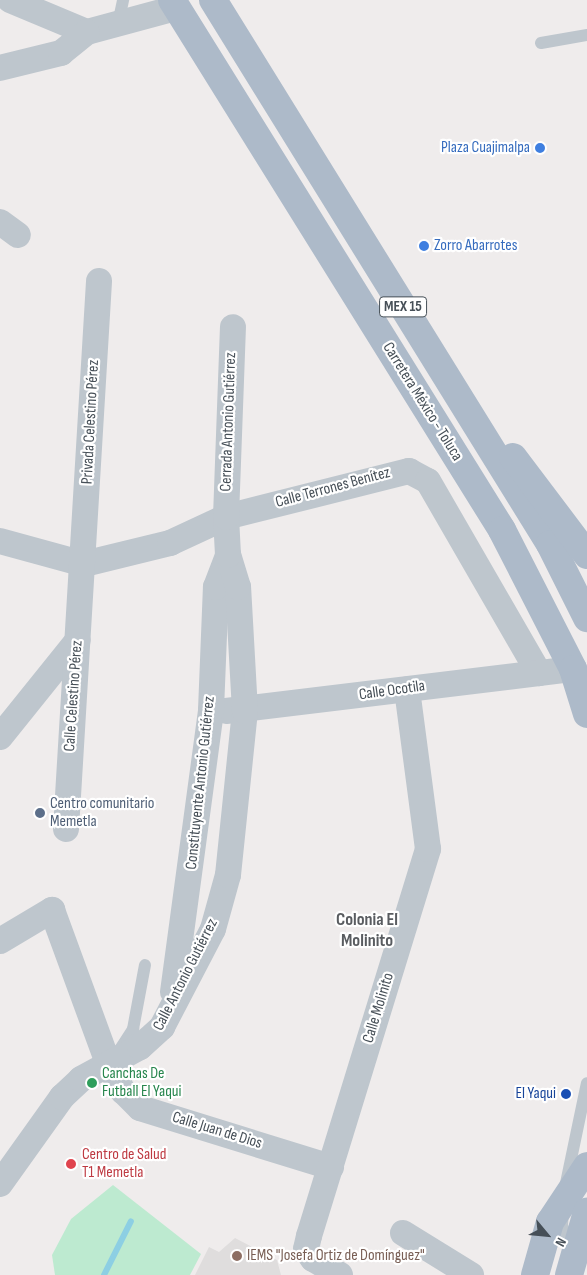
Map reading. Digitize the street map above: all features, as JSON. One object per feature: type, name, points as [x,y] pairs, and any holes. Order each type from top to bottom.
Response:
[{"type":"main road","name":"MEX 15","points":[[213,0],[550,544],[587,618]]},
{"type":"main road","name":"Carretera México - Toluca","points":[[174,4],[502,530],[573,668],[587,714]]},
{"type":"main road","points":[[445,374],[547,498],[587,555]]},
{"type":"main road","points":[[535,1275],[550,1222],[587,1166]]},
{"type":"main road","points":[[572,1265],[587,1212]]},
{"type":"street","points":[[10,0],[87,32]]},
{"type":"street","points":[[0,68],[61,53],[87,32],[120,12],[174,4]]},
{"type":"street","name":"Privada Celestino Pérez","points":[[84,564],[99,281]]},
{"type":"street","name":"Cerrada Antonio Gutiérrez","points":[[226,517],[233,328]]},
{"type":"street","name":"Calle Terrones Benítez","points":[[84,564],[170,543],[226,517],[394,472],[418,473],[428,481],[539,673]]},
{"type":"street","name":"Constituyente Antonio Gutiérrez","points":[[226,517],[228,555],[238,587],[245,711]]},
{"type":"street","points":[[0,541],[84,564]]},
{"type":"street","name":"Constituyente Antonio Gutiérrez","points":[[170,1012],[211,710],[216,587],[228,555]]},
{"type":"street","name":"Calle Celestino Pérez","points":[[66,829],[84,564]]},
{"type":"street","points":[[0,737],[78,640]]},
{"type":"street","name":"Calle Ocotila","points":[[211,710],[245,711],[573,668]]},
{"type":"street","name":"Calle Molinito","points":[[340,1275],[313,1259],[306,1249],[428,849],[407,689]]},
{"type":"street","name":"Calle Antonio Gutiérrez","points":[[0,1184],[62,1097],[81,1079],[109,1066],[152,1039],[170,1012],[213,929],[228,875],[245,711]]},
{"type":"street","name":"Calle Juan de Dios","points":[[0,941],[52,910],[109,1066],[140,1108],[331,1167]]},
{"type":"street","points":[[402,1233],[471,1275]]},
{"type":"lane","points":[[541,43],[587,35]]},
{"type":"lane","points":[[109,1066],[133,1029],[145,965]]},
{"type":"lane","points":[[572,1265],[562,1226],[567,1171],[587,1083]]},
{"type":"shaded area","name":"IEMS \"Josefa Ortiz de Domínguez\"","points":[[235,1238],[277,1260],[281,1275],[195,1275],[209,1247],[219,1252]]},
{"type":"green space","points":[[113,1185],[201,1254],[190,1275],[55,1275],[52,1255],[71,1219]]},
{"type":"waterway","points":[[104,1275],[131,1221]]},
{"type":"place","name":"Plaza Cuajimalpa","points":[[540,148]]},
{"type":"place","name":"Zorro Abarrotes","points":[[424,246]]},
{"type":"place","name":"Centro comunitario Memetla","points":[[40,813]]},
{"type":"place","name":"Canchas De Futball El Yaqui","points":[[92,1083]]},
{"type":"place","name":"El Yaqui","points":[[566,1094]]},
{"type":"place","name":"Centro de Salud T1 Memetla","points":[[71,1164]]},
{"type":"place","name":"IEMS \"Josefa Ortiz de Domínguez\"","points":[[237,1256]]},
{"type":"district","name":"Colonia El Molinito","points":[[367,931]]}]
